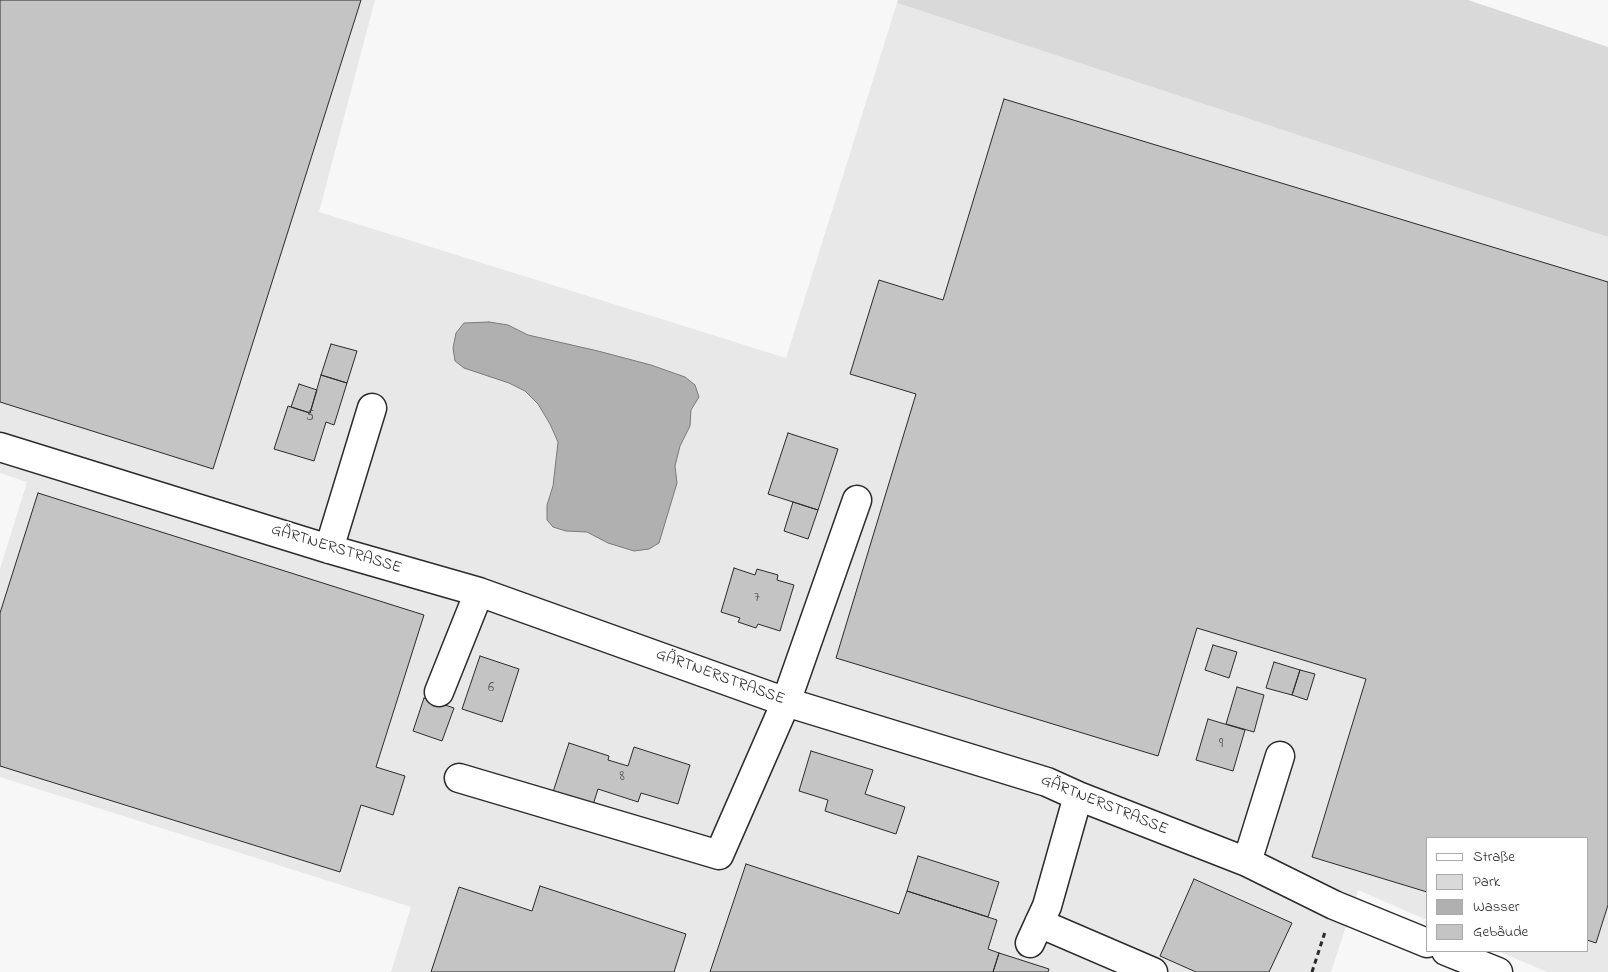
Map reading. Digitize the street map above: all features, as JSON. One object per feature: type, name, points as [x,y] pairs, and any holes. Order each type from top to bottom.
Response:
[{"type":"street","points":[[329,549],[372,408]]},
{"type":"street","name":"GÄRTNERSTRASSE","points":[[0,447],[329,549],[479,592],[786,702],[1047,782],[1246,862],[1334,905],[1426,943]]},
{"type":"street","points":[[459,778],[719,855],[786,702],[857,500]]},
{"type":"street","points":[[439,692],[479,592]]},
{"type":"street","points":[[1246,862],[1280,756]]},
{"type":"street","points":[[1078,796],[1047,906],[1035,933],[1154,972]]},
{"type":"street","points":[[1448,952],[1498,972]]},
{"type":"path","points":[[1312,972],[1334,905]]},
{"type":"shaded area","points":[[0,0],[375,0],[319,212],[786,358],[897,3],[1608,237],[1608,972],[1547,972],[1500,952],[1588,952],[1588,837],[1426,837],[1426,920],[1358,890],[1331,972],[391,972],[411,907],[0,777],[0,569],[27,482],[0,473]]},
{"type":"green space","points":[[898,0],[1468,0],[1608,47],[1608,237],[897,3]]},
{"type":"water","points":[[489,322],[508,325],[528,335],[651,365],[685,377],[695,385],[699,397],[691,410],[690,426],[680,446],[675,466],[677,483],[659,543],[649,549],[634,551],[608,543],[587,532],[566,531],[553,527],[547,520],[547,505],[553,486],[558,442],[550,424],[538,404],[525,391],[509,383],[464,368],[455,361],[453,348],[456,333],[464,323]]},
{"type":"building","points":[[0,0],[361,0],[213,469],[0,402]]},
{"type":"building","points":[[1004,99],[1608,282],[1608,905],[1596,943],[1588,940],[1588,837],[1426,837],[1426,892],[1312,857],[1366,679],[1197,628],[1158,756],[836,658],[916,394],[850,374],[879,280],[943,300]]},
{"type":"building","points":[[331,344],[357,351],[347,383],[321,375]]},
{"type":"building","points":[[321,375],[347,383],[334,425],[326,422],[314,461],[274,449],[288,406],[310,413]]},
{"type":"building","points":[[299,384],[317,390],[310,413],[291,407]]},
{"type":"building","points":[[788,433],[838,449],[818,510],[768,494]]},
{"type":"building","points":[[38,493],[424,615],[376,767],[405,776],[393,815],[361,805],[340,872],[0,766],[0,613]]},
{"type":"building","points":[[793,502],[818,510],[808,539],[784,531]]},
{"type":"building","points":[[734,568],[755,575],[757,569],[778,575],[777,580],[794,585],[780,631],[758,624],[756,628],[738,622],[740,618],[721,612]]},
{"type":"building","points":[[1213,645],[1237,652],[1229,678],[1205,670]]},
{"type":"building","points":[[480,656],[519,669],[502,722],[462,709]]},
{"type":"building","points":[[1274,662],[1300,670],[1292,695],[1266,688]]},
{"type":"building","points":[[1300,670],[1315,674],[1307,700],[1292,695]]},
{"type":"building","points":[[1237,687],[1264,695],[1254,732],[1226,724]]},
{"type":"building","points":[[424,698],[454,708],[442,741],[413,731]]},
{"type":"building","points":[[1208,719],[1245,730],[1233,771],[1196,760]]},
{"type":"building","points":[[569,743],[609,756],[608,760],[628,766],[634,747],[690,765],[678,804],[641,793],[638,802],[598,789],[593,805],[553,792]]},
{"type":"building","points":[[811,751],[873,770],[865,794],[905,807],[896,834],[825,811],[828,800],[799,791]]},
{"type":"building","points":[[918,856],[999,882],[988,917],[907,891]]},
{"type":"building","points":[[746,864],[899,914],[907,891],[997,920],[988,949],[999,953],[993,972],[710,972]]},
{"type":"building","points":[[1194,879],[1292,923],[1269,972],[1196,972],[1160,956]]},
{"type":"building","points":[[540,886],[686,934],[674,972],[431,972],[459,887],[532,911]]},
{"type":"building","points":[[999,953],[1049,969],[1048,972],[993,972]]}]
